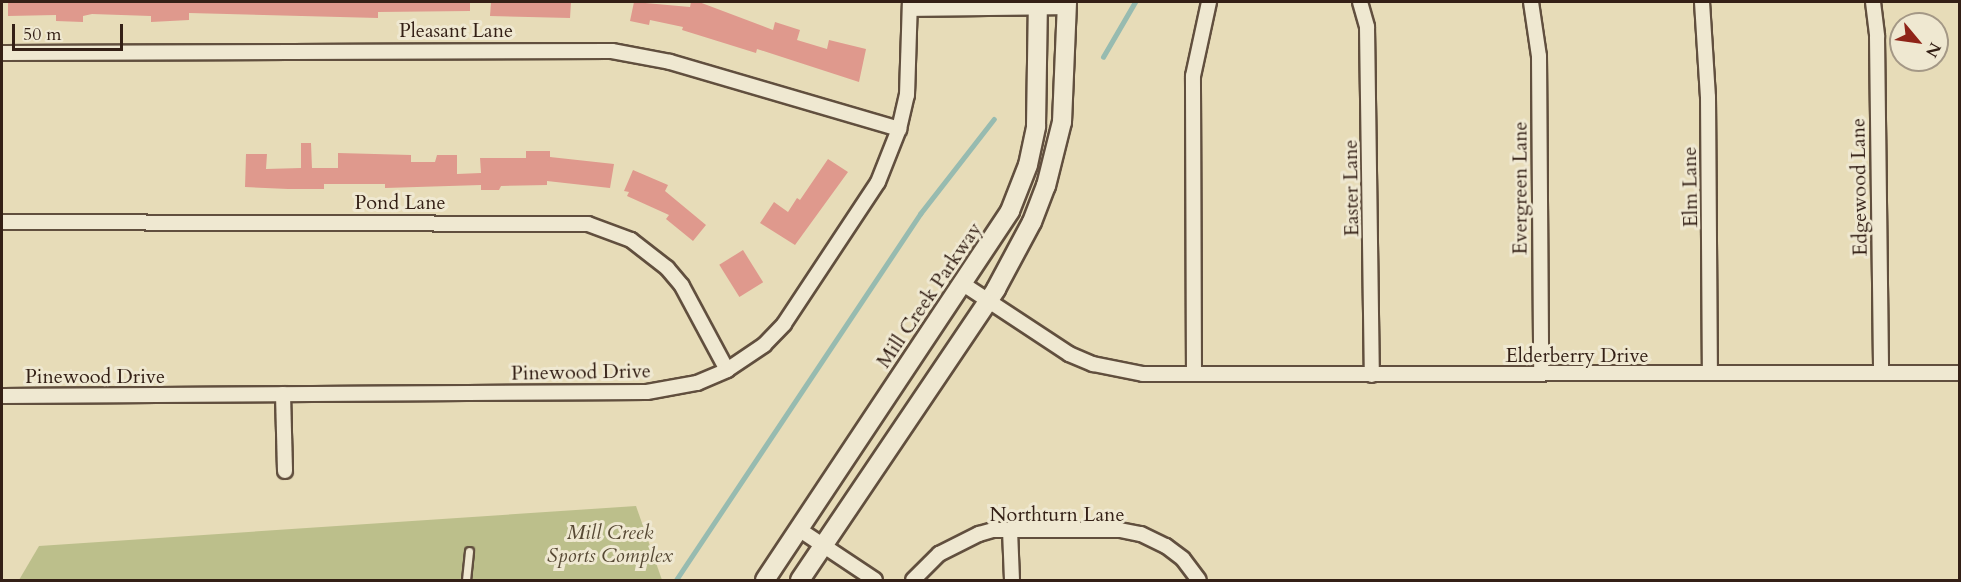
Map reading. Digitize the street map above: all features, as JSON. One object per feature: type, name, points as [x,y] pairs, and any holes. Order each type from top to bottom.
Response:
[{"type":"main road","name":"Mill Creek Parkway","points":[[765,580],[1010,211],[1028,165],[1037,116],[1038,4]]},
{"type":"main road","points":[[800,580],[987,302],[1032,222],[1057,150],[1066,83],[1067,4]]},
{"type":"street","points":[[1194,374],[1193,76],[1209,2]]},
{"type":"street","name":"Easter Lane","points":[[1360,2],[1367,27],[1372,375]]},
{"type":"street","name":"Evergreen Lane","points":[[1531,2],[1540,95],[1540,374]]},
{"type":"street","name":"Elm Lane","points":[[1701,2],[1708,97],[1710,373]]},
{"type":"street","name":"Edgewood Lane","points":[[1873,2],[1877,37],[1881,373]]},
{"type":"street","points":[[910,5],[1067,4]]},
{"type":"street","name":"Pinewood Drive","points":[[2,396],[647,392],[697,383],[728,370],[764,345],[816,280],[878,182],[899,129],[909,74],[910,5]]},
{"type":"street","name":"Pleasant Lane","points":[[2,53],[612,51],[670,62],[899,129]]},
{"type":"street","name":"Pond Lane","points":[[2,222],[588,224],[631,240],[667,268],[682,286],[728,370]]},
{"type":"street","name":"Elderberry Drive","points":[[963,284],[1069,354],[1093,364],[1143,374],[1959,373]]},
{"type":"street","points":[[283,394],[285,471]]},
{"type":"street","points":[[800,530],[874,580]]},
{"type":"street","name":"Northturn Lane","points":[[913,580],[939,554],[958,542],[993,530],[1120,530],[1141,534],[1183,559],[1199,580]]},
{"type":"street","points":[[1010,530],[1012,580]]},
{"type":"lane","points":[[466,580],[469,551]]},
{"type":"green space","name":"Mill Creek Sports Complex","points":[[636,506],[662,580],[19,580],[39,546]]},
{"type":"building","points":[[8,2],[470,2],[470,11],[378,12],[378,18],[189,13],[189,20],[151,22],[151,16],[92,14],[83,16],[83,22],[56,21],[56,15],[8,16]]},
{"type":"building","points":[[491,2],[571,2],[570,18],[490,16]]},
{"type":"building","points":[[634,2],[690,7],[691,2],[699,2],[773,30],[775,22],[800,30],[797,40],[827,49],[829,40],[866,49],[859,82],[757,49],[756,53],[682,30],[683,27],[650,20],[649,25],[630,21]]},
{"type":"building","points":[[301,143],[311,143],[312,168],[338,168],[338,153],[411,155],[411,162],[435,162],[437,155],[457,155],[457,174],[481,173],[480,158],[526,158],[526,151],[550,151],[550,157],[614,164],[610,188],[547,181],[547,185],[501,186],[499,190],[481,190],[481,185],[385,188],[385,184],[324,184],[324,189],[245,187],[246,154],[267,154],[266,169],[301,168]]},
{"type":"building","points":[[828,159],[848,172],[795,245],[760,223],[774,202],[788,212],[797,198],[800,200]]},
{"type":"building","points":[[633,170],[668,185],[665,191],[706,225],[693,241],[666,219],[669,215],[627,196],[629,192],[624,191]]},
{"type":"building","points":[[743,250],[763,282],[739,297],[719,265]]},
{"type":"waterway","points":[[1103,57],[1135,2]]},
{"type":"waterway","points":[[676,580],[920,214],[994,119]]}]
